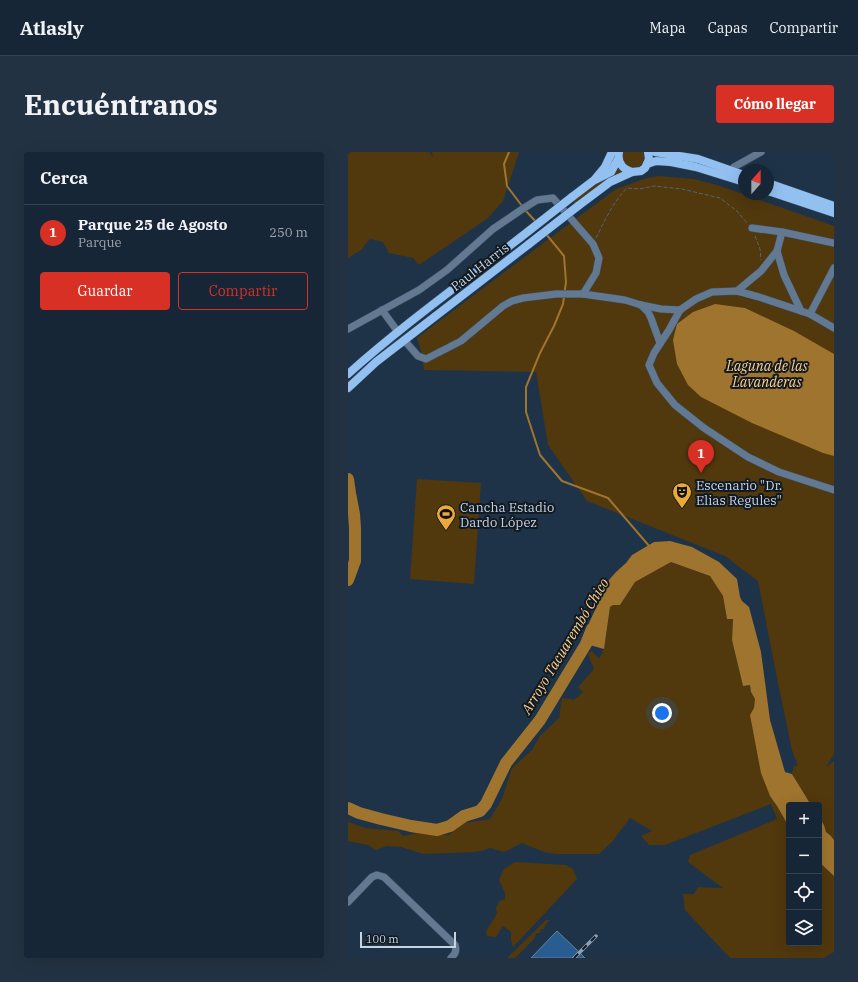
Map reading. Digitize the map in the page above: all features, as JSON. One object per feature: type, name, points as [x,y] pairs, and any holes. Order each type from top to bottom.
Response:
[{"type":"main road","points":[[594,181],[605,167],[612,152]]},
{"type":"main road","points":[[648,152],[648,164]]},
{"type":"main road","points":[[656,152],[698,160],[738,179]]},
{"type":"main road","points":[[619,156],[620,164],[623,168],[632,172]]},
{"type":"main road","name":"Paul Harris","points":[[348,374],[398,332],[572,197],[594,181],[611,172],[619,156]]},
{"type":"main road","name":"Paul Harris","points":[[350,386],[376,362],[404,340],[610,182],[632,172],[641,171],[648,164],[656,161],[671,162],[730,174]]},
{"type":"main road","points":[[730,174],[738,175]]},
{"type":"main road","points":[[774,185],[834,206]]},
{"type":"main road","points":[[774,193],[834,213]]},
{"type":"main road","points":[[398,332],[404,340]]},
{"type":"street","points":[[730,174],[734,167],[738,164],[761,152]]},
{"type":"street","points":[[348,329],[419,290],[447,270],[493,230],[537,200],[554,198],[593,244],[599,258],[596,274],[583,294]]},
{"type":"street","points":[[752,228],[782,232],[834,243]]},
{"type":"street","points":[[736,291],[761,270],[777,251],[782,232]]},
{"type":"street","points":[[777,251],[784,275],[801,311]]},
{"type":"street","points":[[810,314],[834,268]]},
{"type":"street","points":[[834,328],[810,314],[759,297],[736,291],[712,292],[696,299],[680,310],[654,353],[649,365],[657,382],[675,405],[704,428],[748,457],[779,472],[834,490]]},
{"type":"street","points":[[404,340],[418,356],[426,359],[460,341],[503,306],[512,301],[523,298],[556,294],[583,294],[625,300],[661,309],[680,310]]},
{"type":"street","points":[[641,305],[648,312],[660,343]]},
{"type":"street","points":[[382,310],[398,332]]},
{"type":"street","points":[[348,902],[372,877],[377,875],[384,878],[455,945],[456,951],[451,958]]},
{"type":"path","points":[[593,244],[608,212],[627,188],[654,186],[682,189],[720,198],[736,211],[752,228],[760,249],[761,270]]},
{"type":"shaded area","points":[[348,152],[429,152],[433,157],[432,152],[519,152],[503,201],[488,218],[419,265],[413,258],[389,253],[383,242],[370,239],[361,250],[348,258]]},
{"type":"shaded area","points":[[623,152],[643,152],[644,159],[642,164],[638,167],[629,167],[622,159]]},
{"type":"shaded area","points":[[619,168],[625,172],[572,204],[575,201],[574,200],[595,184],[616,172]]},
{"type":"shaded area","points":[[659,176],[694,179],[738,192],[738,200],[760,200],[834,226],[834,754],[826,767],[834,761],[834,840],[826,832],[822,822],[822,802],[809,802],[792,774],[794,766],[798,766],[792,750],[758,581],[725,556],[587,501],[548,445],[536,372],[424,370],[417,338],[616,189],[647,178]]},
{"type":"shaded area","name":"Cancha Estadio Dardo López","points":[[417,479],[481,483],[474,584],[410,579]]},
{"type":"shaded area","points":[[671,562],[710,576],[723,596],[727,619],[733,619],[732,640],[743,686],[750,685],[751,692],[755,699],[754,708],[770,796],[786,822],[786,946],[822,946],[822,865],[834,876],[834,952],[824,958],[730,958],[685,910],[683,894],[694,894],[698,887],[723,888],[688,862],[690,855],[777,819],[771,804],[665,845],[649,845],[641,836],[652,831],[630,818],[612,842],[599,854],[555,854],[544,852],[522,843],[504,852],[490,848],[474,852],[423,854],[401,847],[387,846],[376,850],[368,845],[348,841],[348,822],[365,828],[398,831],[403,836],[418,833],[449,835],[464,823],[490,819],[502,799],[512,768],[532,750],[540,736],[559,718],[562,698],[574,700],[583,692],[578,687],[594,669],[588,654],[592,651],[599,659],[604,649],[610,607],[613,605],[620,605],[635,582]]},
{"type":"shaded area","points":[[515,862],[566,865],[573,869],[577,879],[513,947],[511,932],[503,926],[496,937],[487,936],[486,931],[497,913],[496,907],[500,901],[505,899],[505,893],[499,880],[504,869]]},
{"type":"shaded area","points":[[546,920],[550,920],[544,929],[541,929],[540,933],[536,933],[535,938],[515,958],[507,958]]},
{"type":"water","name":"Laguna de las Lavanderas","points":[[715,304],[745,308],[794,331],[834,354],[834,456],[823,453],[752,423],[701,397],[688,385],[677,364],[673,340],[677,324],[693,312]]},
{"type":"water","points":[[670,541],[692,547],[719,562],[737,579],[740,597],[749,607],[761,652],[770,720],[785,772],[792,774],[809,802],[786,802],[786,822],[770,796],[761,773],[750,715],[754,708],[755,699],[751,692],[750,685],[743,686],[732,640],[733,619],[727,619],[723,596],[710,576],[671,562],[635,582],[620,605],[613,605],[610,607],[604,649],[586,644],[583,636],[609,580],[632,555],[654,542]]},
{"type":"water","points":[[822,822],[826,832],[834,840],[834,876],[822,865]]},
{"type":"building","points":[[557,931],[580,953],[585,958],[531,958]]},
{"type":"waterway","points":[[509,152],[504,164],[507,186],[522,206]]},
{"type":"waterway","points":[[525,210],[537,223]]},
{"type":"waterway","points":[[546,234],[564,256],[566,282],[563,304],[526,387],[526,412],[540,455],[562,481],[608,498],[650,547]]},
{"type":"waterway","name":"Arroyo Tacuarembó Chico","points":[[348,479],[355,528],[355,561],[348,580]]},
{"type":"waterway","name":"Arroyo Tacuarembó Chico","points":[[348,808],[359,813],[381,819],[437,830],[450,826],[464,816],[480,811],[486,804],[506,763],[540,720],[586,644],[592,629]]},
{"type":"railway","points":[[574,958],[596,936]]},
{"type":"place","name":"Parque 25 de Agosto","points":[[701,473]]},
{"type":"place","name":"Escenario \"Dr. Elias Regules\"","points":[[682,509]]},
{"type":"place","name":"Cancha Estadio Dardo López","points":[[446,531]]}]
